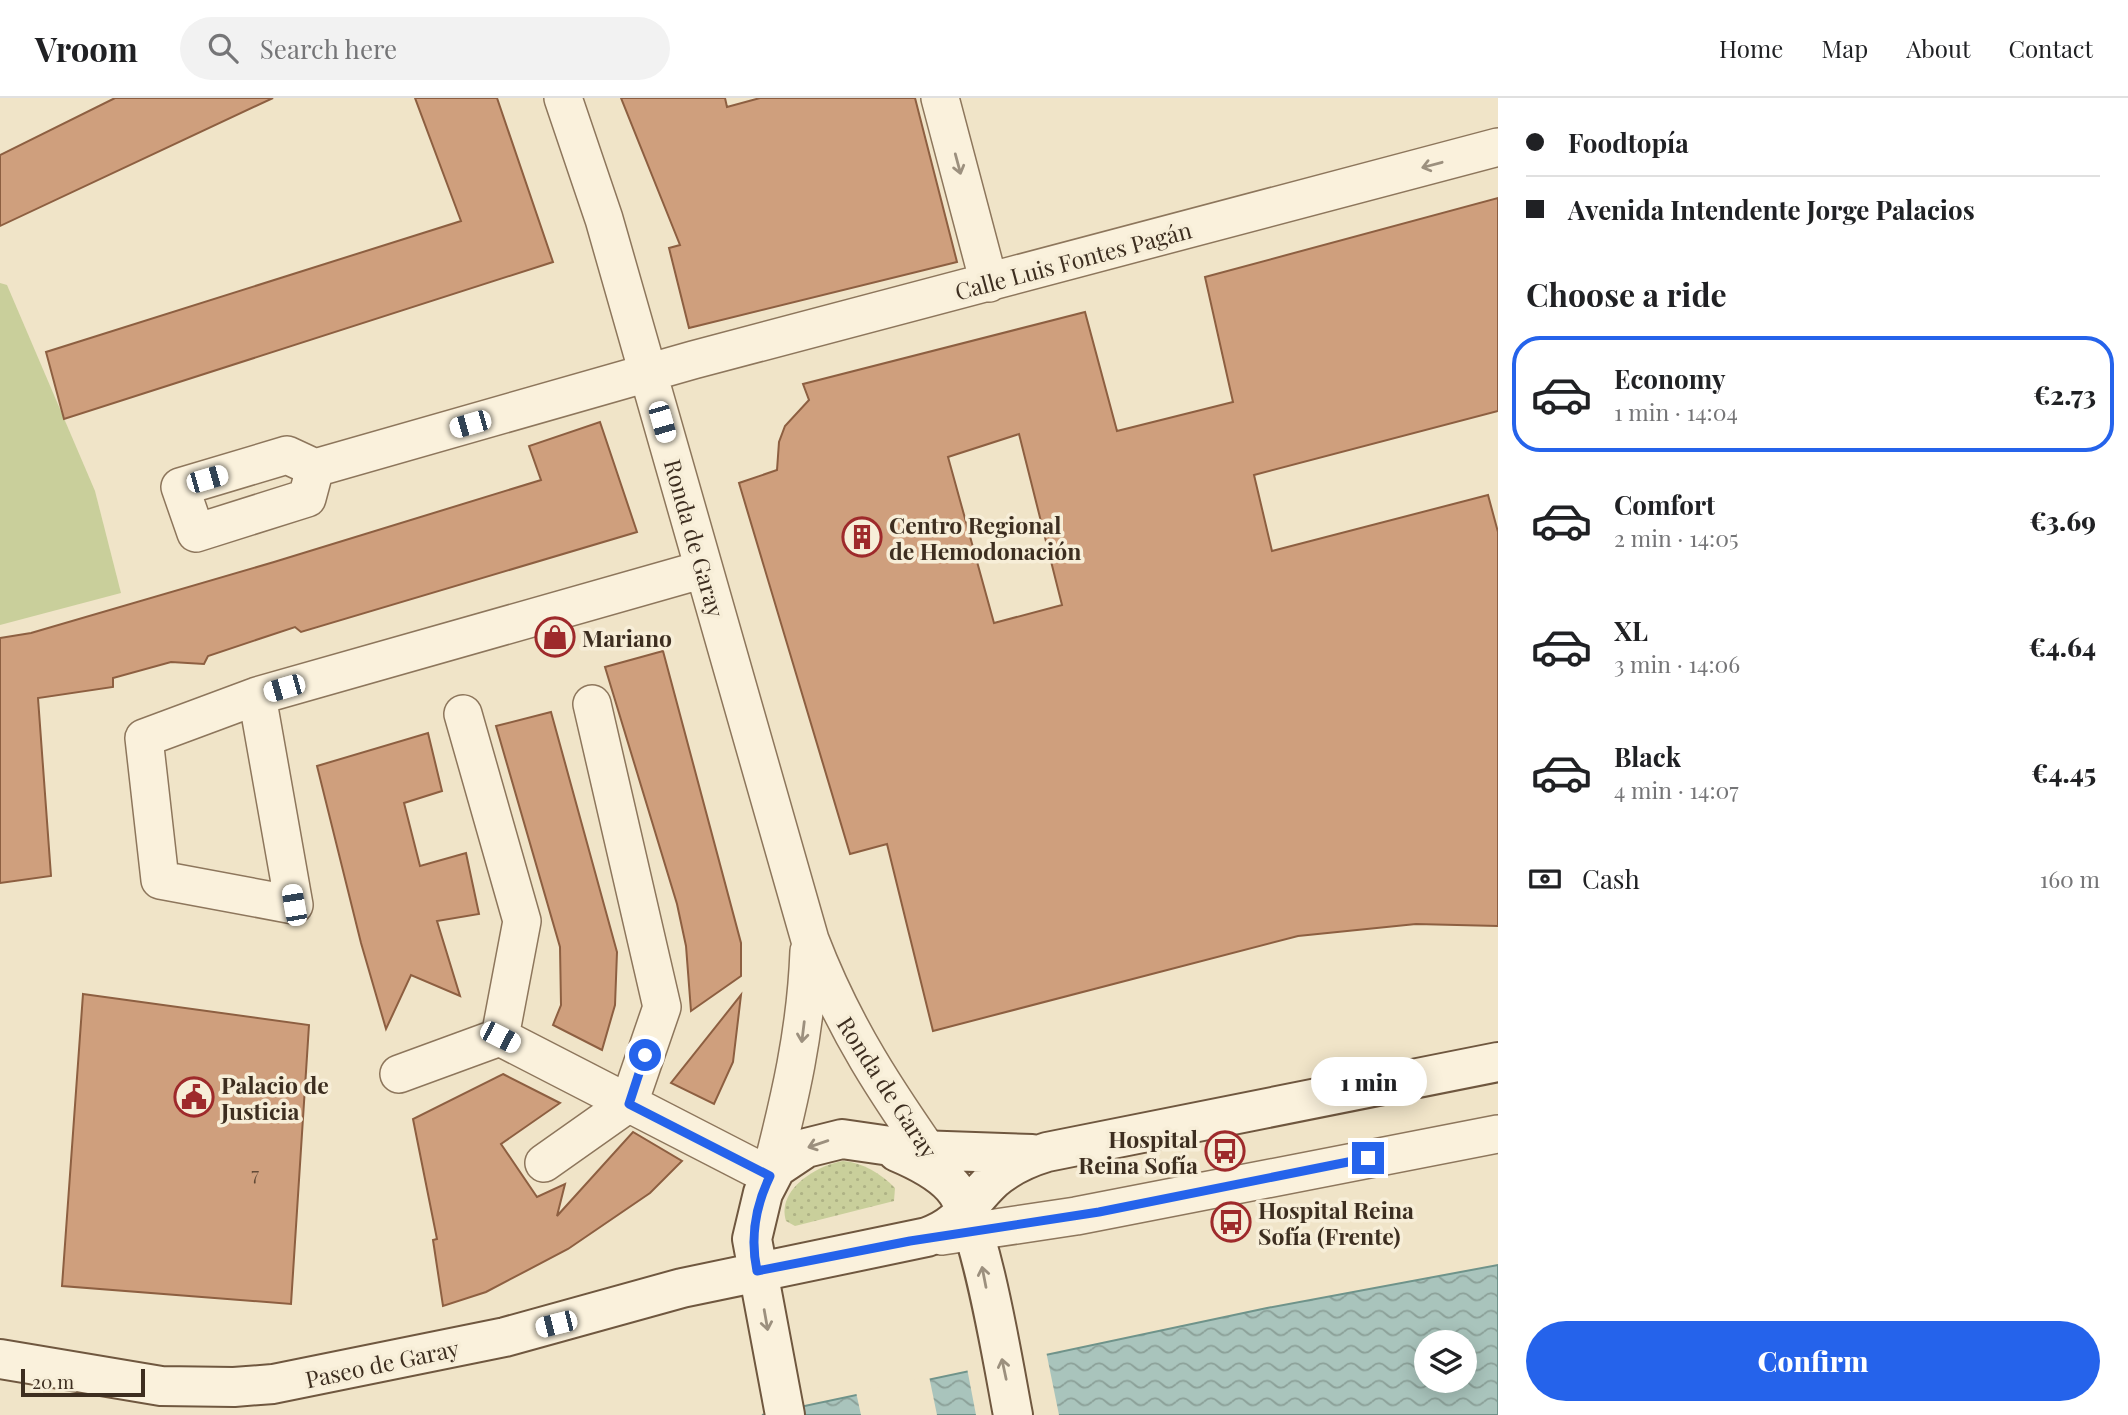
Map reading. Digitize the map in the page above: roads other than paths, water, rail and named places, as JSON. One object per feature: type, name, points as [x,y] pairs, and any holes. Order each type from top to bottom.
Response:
[{"type":"main road","points":[[770,1176],[785,1161],[817,1143],[842,1139],[928,1151],[1006,1155],[1047,1153],[1498,1062]]},
{"type":"main road","points":[[876,1144],[905,1155],[964,1210],[994,1324],[1013,1415]]},
{"type":"main road","name":"Paseo de Garay","points":[[0,1359],[161,1386],[234,1387],[273,1384],[505,1338],[671,1291],[910,1241],[945,1230],[1007,1169],[1047,1153]]},
{"type":"main road","name":"Ronda de Garay","points":[[770,1176],[757,1211],[752,1239],[785,1415]]},
{"type":"street","name":"Ronda de Garay","points":[[563,98],[604,219],[810,940],[827,985],[859,1048],[964,1210]]},
{"type":"street","points":[[940,98],[989,283]]},
{"type":"street","name":"Calle Luis Fontes Pagán","points":[[315,468],[648,373],[1498,147]]},
{"type":"street","points":[[257,696],[294,905],[160,880],[144,738],[257,696],[704,569]]},
{"type":"street","points":[[544,1163],[629,1104],[662,1007],[592,704]]},
{"type":"street","points":[[463,713],[522,920],[500,1037]]},
{"type":"street","name":"Ronda de Garay","points":[[770,1176],[796,1080],[802,1042],[810,940]]},
{"type":"street","points":[[399,1074],[500,1037],[770,1176]]},
{"type":"street","points":[[1448,1142],[1498,1125]]},
{"type":"street","points":[[964,1210],[1087,1214],[1498,1134]]},
{"type":"water","points":[[1498,1265],[1498,1415],[762,1415],[1267,1308]]},
{"type":"place","name":"Centro Regional de Hemodonación","points":[[862,537]]},
{"type":"place","name":"Mariano","points":[[555,637]]},
{"type":"place","name":"Palacio de Justicia","points":[[194,1097]]},
{"type":"place","name":"Hospital Reina Sofía","points":[[1225,1151]]},
{"type":"place","name":"Hospital Reina Sofía (Frente)","points":[[1231,1222]]}]
